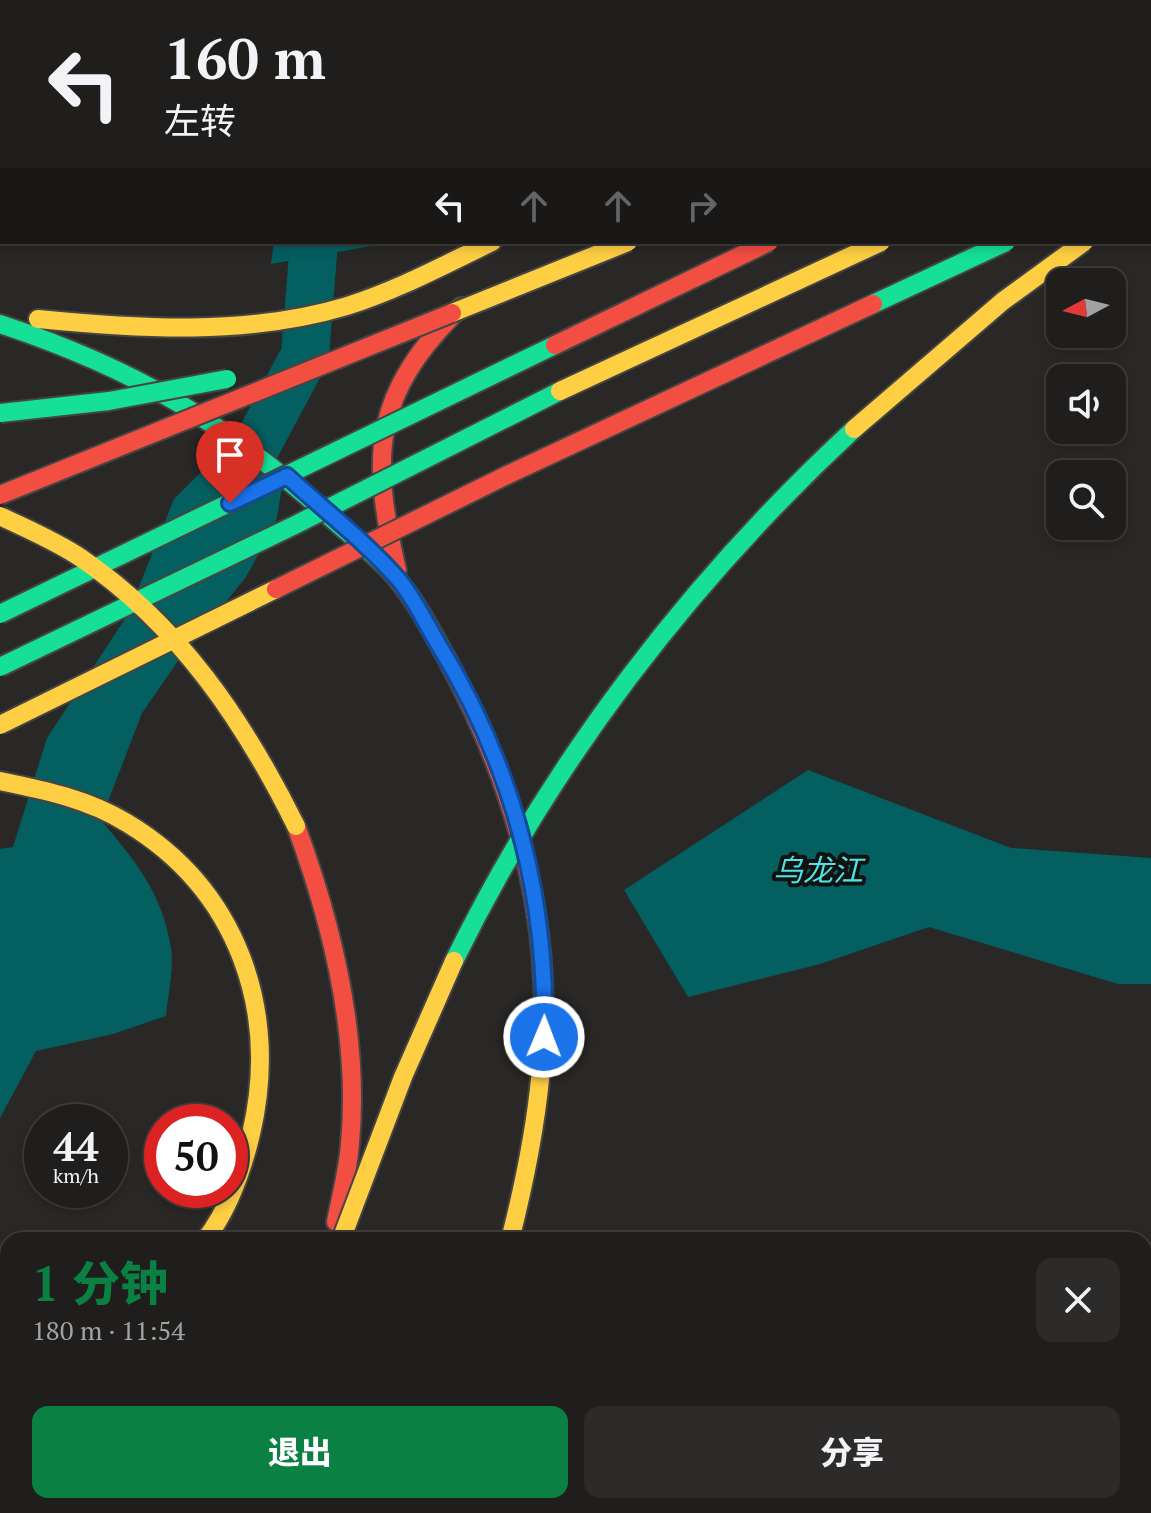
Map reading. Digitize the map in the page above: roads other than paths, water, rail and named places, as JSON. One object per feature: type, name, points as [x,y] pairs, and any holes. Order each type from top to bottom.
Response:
[{"type":"main road","points":[[0,315],[93,325],[224,328],[298,316],[386,293],[488,244]]},
{"type":"main road","points":[[399,580],[382,512],[380,468],[384,419],[402,372],[434,330],[474,296],[578,244]]},
{"type":"main road","points":[[0,495],[623,244]]},
{"type":"main road","points":[[0,614],[765,244]]},
{"type":"main road","points":[[0,667],[295,525],[596,373],[877,244]]},
{"type":"main road","points":[[0,725],[505,476],[1002,244]]},
{"type":"main road","points":[[344,1232],[393,1100],[461,949],[532,818],[636,670],[691,603],[830,448],[909,378],[1081,244]]},
{"type":"main road","points":[[0,324],[117,366],[178,397],[238,436],[287,476],[399,580],[461,681],[492,743],[514,803],[533,886],[544,955],[544,1067],[526,1188],[512,1232]]},
{"type":"main road","points":[[0,413],[184,389],[362,347]]},
{"type":"main road","points":[[0,516],[80,558],[177,638],[249,735],[285,803],[319,885],[344,993],[351,1134],[334,1232]]},
{"type":"main road","points":[[0,781],[50,789],[127,820],[169,851],[199,880],[223,917],[250,979],[263,1084],[254,1133],[237,1182],[209,1232]]},
{"type":"main road","points":[[498,1232],[526,1188]]},
{"type":"water","points":[[274,244],[382,244],[271,264]]},
{"type":"water","points":[[230,443],[286,465],[276,522],[246,577],[178,661],[142,713],[101,820],[145,878],[167,928],[172,956],[166,1016],[113,1034],[36,1051],[0,1118],[0,849],[13,847],[47,738],[128,614],[174,499]]},
{"type":"water","name":"乌龙江","points":[[808,770],[1011,848],[1151,858],[1151,984],[1118,984],[929,927],[820,964],[688,997],[624,890]]},
{"type":"waterway","points":[[233,490],[305,355],[314,244]]}]
